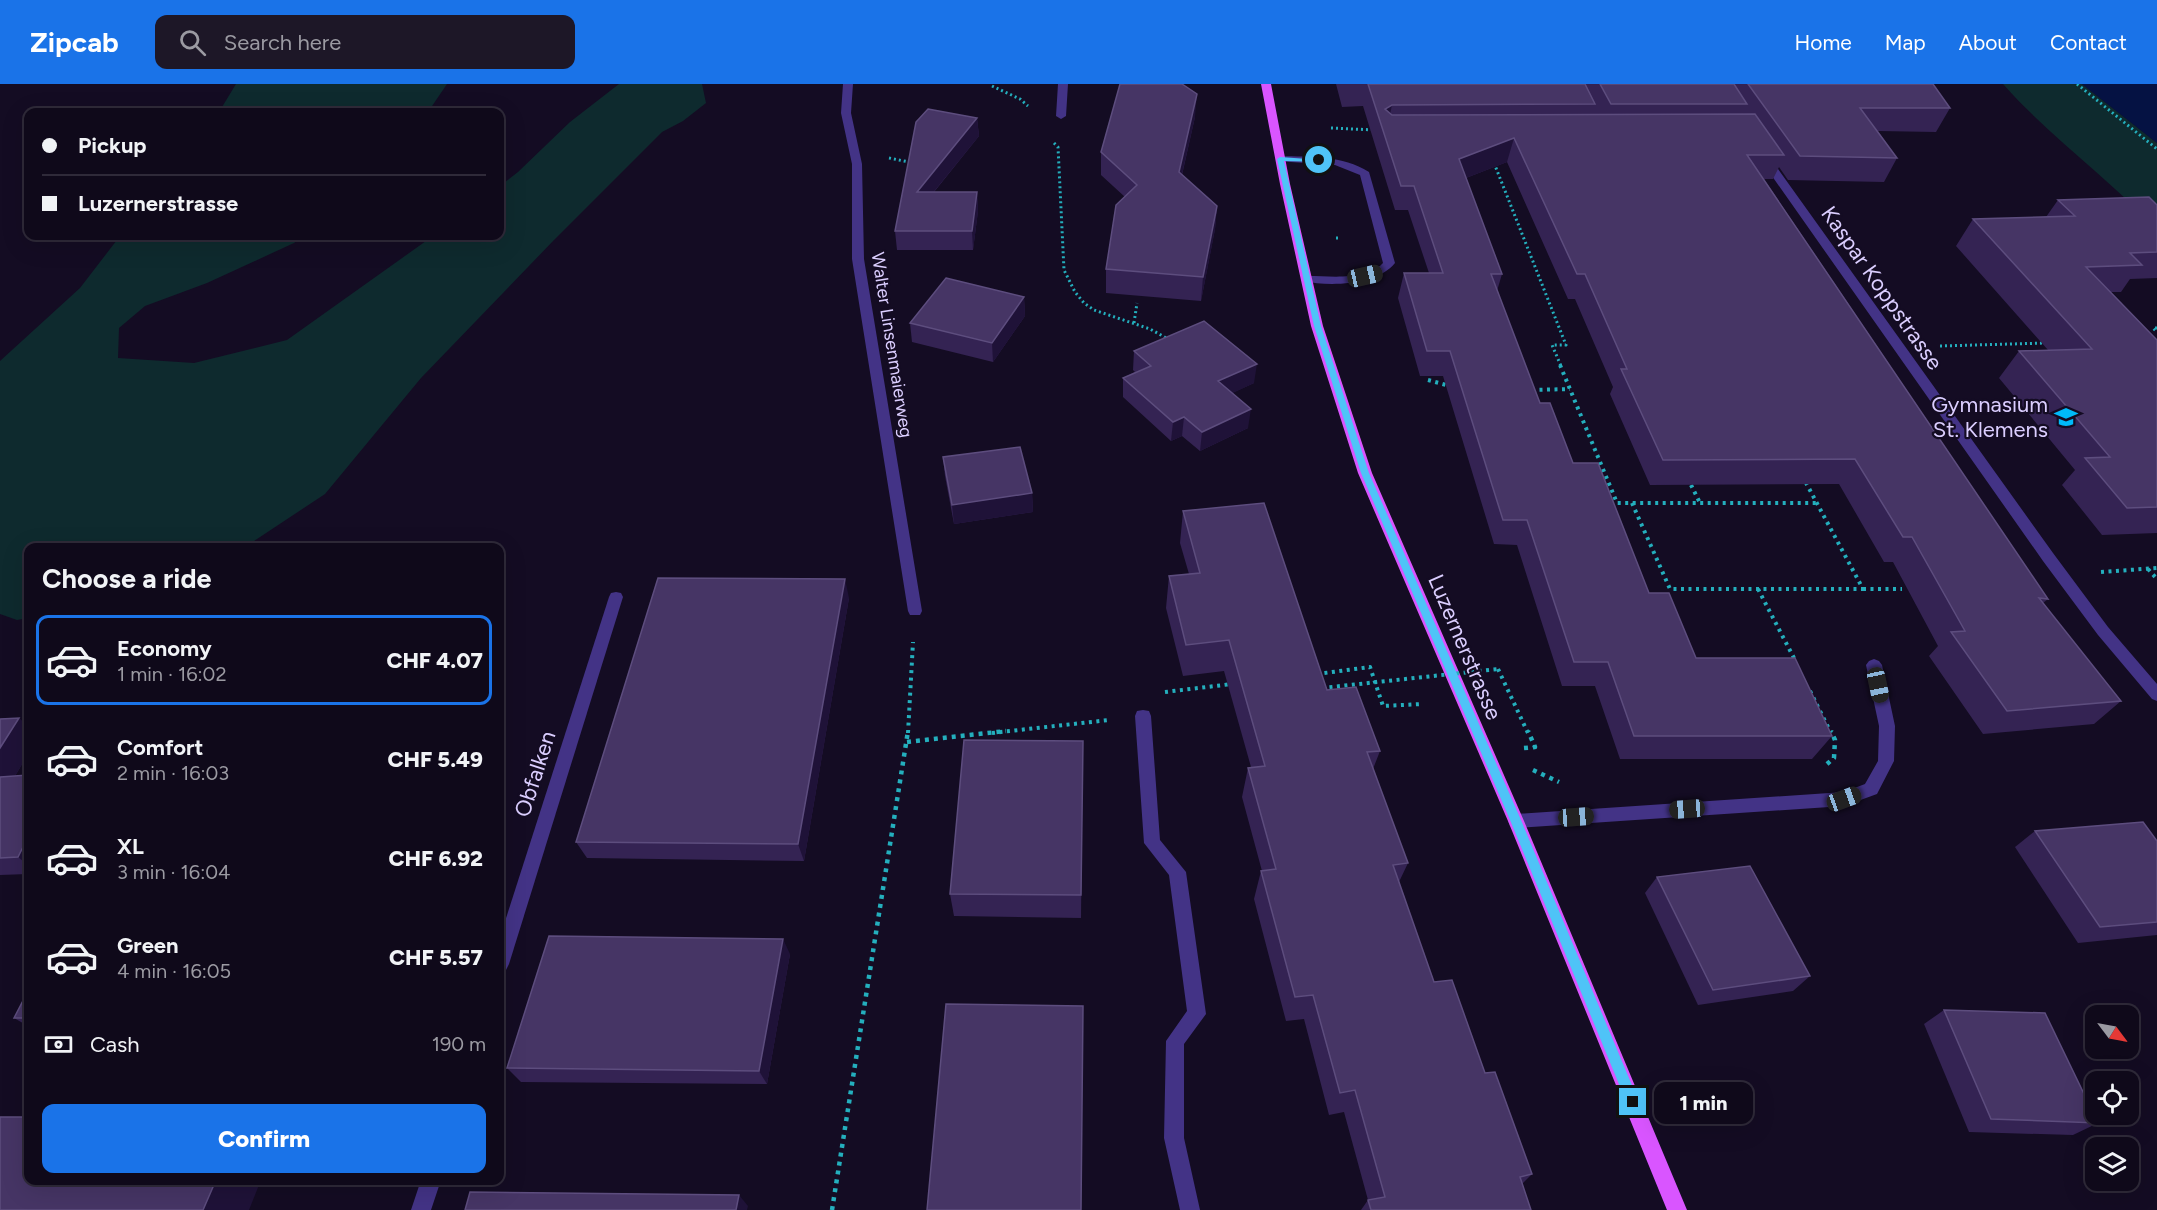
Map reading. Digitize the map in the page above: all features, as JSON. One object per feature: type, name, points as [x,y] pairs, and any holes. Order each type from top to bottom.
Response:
[{"type":"main road","name":"Luzernerstrasse","points":[[1266,84],[1280,159],[1329,366],[1365,473],[1516,820],[1677,1210]]},
{"type":"street","name":"Walter Linsenmaierweg","points":[[848,84],[846,113],[857,164],[858,259],[915,611]]},
{"type":"street","points":[[1062,116],[1063,84]]},
{"type":"street","name":"Kaspar Koppstrasse","points":[[1754,142],[1897,347],[2103,632],[2157,695]]},
{"type":"street","points":[[1280,159],[1332,161],[1348,164],[1365,174],[1389,263],[1378,273],[1352,279],[1308,279]]},
{"type":"street","name":"Obfalken","points":[[504,951],[616,597]]},
{"type":"street","points":[[1516,820],[1844,799],[1871,789],[1886,761],[1887,726],[1874,665]]},
{"type":"street","points":[[1143,716],[1152,843],[1177,872],[1197,1014],[1174,1041],[1174,1138],[1190,1210]]},
{"type":"street","points":[[421,1210],[428,1185]]},
{"type":"path","points":[[2077,84],[2157,149]]},
{"type":"path","points":[[992,86],[1020,99],[1028,106],[1030,113]]},
{"type":"path","points":[[1328,130],[1327,128],[1366,128],[1377,131]]},
{"type":"path","points":[[1052,140],[1058,147],[1064,270],[1073,288],[1084,302],[1101,313],[1160,332],[1177,346]]},
{"type":"path","points":[[881,154],[909,162]]},
{"type":"path","points":[[1505,164],[1494,164],[1566,345],[1552,345],[1617,503],[1816,503]]},
{"type":"path","points":[[1134,323],[1137,303]]},
{"type":"path","points":[[1897,347],[2054,343]]},
{"type":"path","points":[[1428,380],[1456,387]]},
{"type":"path","points":[[1523,390],[1570,389]]},
{"type":"path","points":[[1801,474],[1863,589]]},
{"type":"path","points":[[1691,485],[1700,503]]},
{"type":"path","points":[[1632,503],[1670,589],[1902,590]]},
{"type":"path","points":[[2147,568],[2157,579]]},
{"type":"path","points":[[2061,574],[2157,568]]},
{"type":"path","points":[[1758,589],[1799,670]]},
{"type":"path","points":[[832,1210],[907,742],[915,611]]},
{"type":"path","points":[[1311,674],[1370,668],[1383,706],[1422,704]]},
{"type":"path","points":[[1311,689],[1498,669],[1536,747],[1523,748]]},
{"type":"path","points":[[907,742],[1164,714],[1162,692],[1239,683]]},
{"type":"path","points":[[1810,690],[1835,740],[1834,758],[1820,770]]},
{"type":"path","points":[[1532,769],[1568,784]]},
{"type":"green space","points":[[236,84],[447,84],[431,108],[221,108]]},
{"type":"green space","points":[[619,84],[702,84],[706,103],[683,121],[662,132],[554,240],[421,378],[325,494],[251,543],[24,543],[24,619],[17,620],[0,614],[0,361],[80,288],[117,240],[298,240],[207,283],[145,306],[119,328],[118,358],[194,363],[287,340],[427,240],[504,240],[504,183],[570,122]]},
{"type":"green space","points":[[2003,84],[2082,84],[2157,143],[2157,229],[2040,122]]},
{"type":"shaded area","points":[[2082,84],[2157,84],[2157,143]]},
{"type":"building","points":[[1120,84],[1182,84],[1197,94],[1179,172],[1217,206],[1203,277],[1106,269],[1116,205],[1137,185],[1101,152]]},
{"type":"building","points":[[1368,84],[1585,84],[1595,104],[1392,105],[1385,109],[1392,115],[1755,114],[1784,155],[1747,155],[2048,599],[2039,598],[2121,701],[2007,711],[1951,632],[1965,631],[1912,537],[1903,537],[1855,459],[1663,460],[1621,369],[1627,369],[1585,274],[1577,274],[1514,138],[1459,159],[1502,274],[1491,274],[1540,403],[1550,403],[1573,463],[1598,463],[1649,593],[1669,593],[1696,658],[1795,658],[1832,736],[1634,736],[1608,662],[1574,662],[1527,520],[1503,520],[1450,351],[1427,351],[1404,273],[1443,273],[1414,186],[1401,186]]},
{"type":"building","points":[[1600,84],[1734,84],[1747,104],[1611,104]]},
{"type":"building","points":[[1748,84],[1933,84],[1950,108],[1860,108],[1897,158],[1800,156]]},
{"type":"building","points":[[928,109],[977,118],[917,192],[977,192],[972,231],[895,231],[916,122]]},
{"type":"building","points":[[2149,197],[2157,205],[2157,252],[2130,253],[2142,265],[2086,267],[2157,340],[2157,507],[2127,508],[2085,458],[2110,457],[2019,351],[2092,349],[1973,219],[2075,216],[2058,200]]},
{"type":"building","points":[[946,278],[1024,297],[992,343],[910,323]]},
{"type":"building","points":[[1204,321],[1257,364],[1218,381],[1251,409],[1202,432],[1184,417],[1173,422],[1123,378],[1151,366],[1134,351]]},
{"type":"building","points":[[1020,447],[1032,493],[952,505],[943,457]]},
{"type":"building","points":[[1264,503],[1327,690],[1356,687],[1380,751],[1367,752],[1408,863],[1393,865],[1434,982],[1452,980],[1485,1073],[1495,1072],[1532,1174],[1520,1177],[1531,1210],[1371,1210],[1368,1200],[1385,1197],[1355,1090],[1340,1093],[1313,995],[1295,997],[1261,871],[1276,869],[1248,768],[1265,766],[1229,640],[1186,645],[1169,576],[1200,573],[1183,511]]},
{"type":"building","points":[[658,578],[845,579],[798,844],[576,842]]},
{"type":"building","points":[[19,718],[0,748],[0,719]]},
{"type":"building","points":[[964,740],[1083,741],[1081,895],[950,894]]},
{"type":"building","points":[[24,775],[24,845],[18,857],[0,858],[0,777]]},
{"type":"building","points":[[2143,822],[2157,841],[2157,922],[2100,927],[2035,831]]},
{"type":"building","points":[[1750,866],[1810,976],[1713,990],[1657,877]]},
{"type":"building","points":[[549,936],[783,939],[759,1071],[507,1068]]},
{"type":"building","points":[[24,999],[24,1018],[14,1018]]},
{"type":"building","points":[[946,1004],[1083,1006],[1081,1210],[927,1210]]},
{"type":"building","points":[[1944,1010],[2045,1013],[2085,1096],[2085,1123],[1991,1119]]},
{"type":"building","points":[[0,1117],[24,1117],[24,1185],[214,1185],[203,1210],[0,1210]]},
{"type":"building","points":[[470,1192],[739,1195],[736,1210],[465,1210]]},
{"type":"place","name":"Gymnasium St. Klemens","points":[[2066,417]]},
{"type":"route","points":[[1319,160],[1280,159],[1317,326],[1329,366],[1365,473],[1516,820],[1633,1102]]}]
